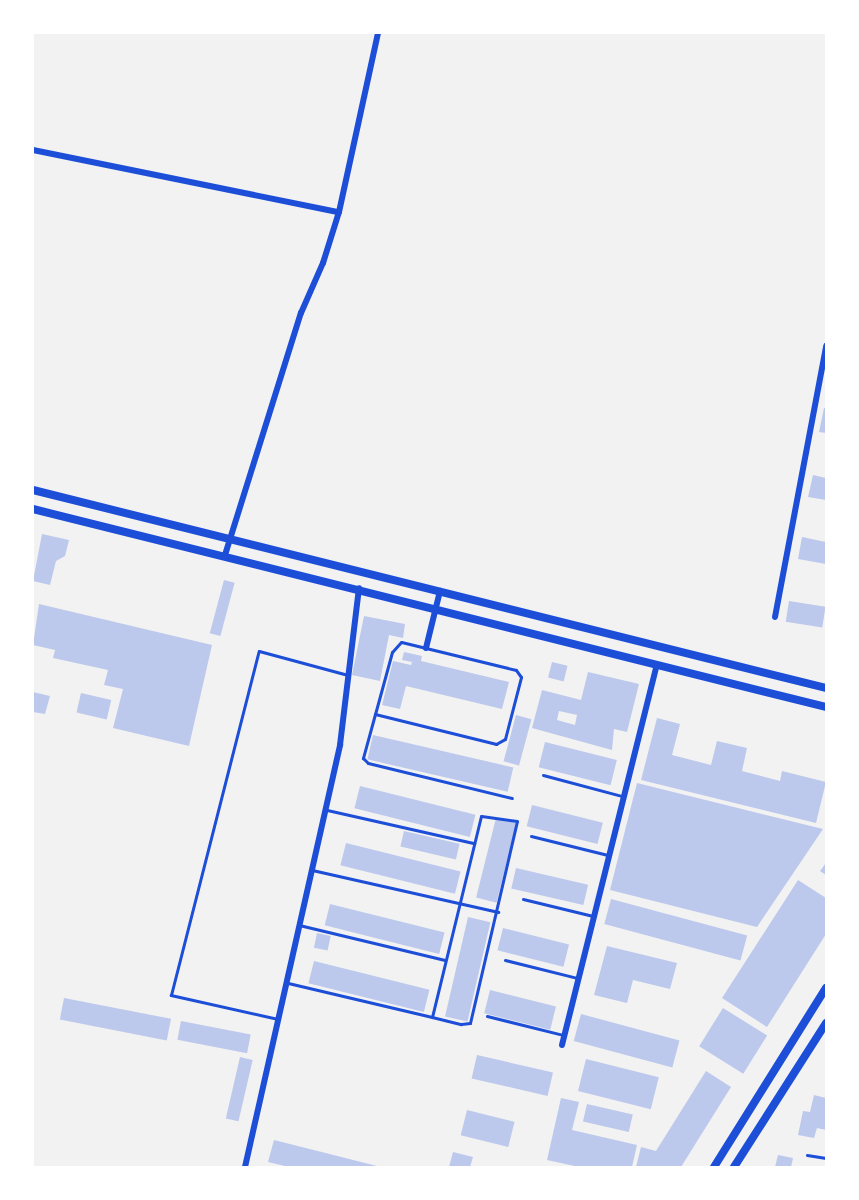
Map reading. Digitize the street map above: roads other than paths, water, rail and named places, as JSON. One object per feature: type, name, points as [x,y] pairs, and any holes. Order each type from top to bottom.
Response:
[{"type":"main road","points":[[33,490],[826,688]]},
{"type":"main road","points":[[33,509],[359,588],[826,707]]},
{"type":"main road","points":[[714,1167],[826,988]]},
{"type":"main road","points":[[734,1167],[826,1023]]},
{"type":"street","points":[[225,555],[297,325],[323,263],[339,212],[378,33]]},
{"type":"street","points":[[33,150],[339,212]]},
{"type":"street","points":[[775,617],[826,346]]},
{"type":"street","points":[[245,1166],[339,745],[359,588]]},
{"type":"street","points":[[426,648],[440,591]]},
{"type":"street","points":[[562,1045],[657,665]]},
{"type":"lane","points":[[375,714],[496,744],[505,739],[521,676],[516,670],[401,642],[392,652],[375,714],[363,758],[368,763],[512,798]]},
{"type":"lane","points":[[278,1019],[171,995],[259,651],[348,675]]},
{"type":"lane","points":[[543,775],[624,796]]},
{"type":"lane","points":[[325,809],[474,843]]},
{"type":"lane","points":[[286,983],[432,1017],[470,1023],[518,821],[481,816],[432,1017]]},
{"type":"lane","points":[[531,836],[609,856]]},
{"type":"lane","points":[[311,870],[498,912]]},
{"type":"lane","points":[[523,898],[594,916]]},
{"type":"lane","points":[[299,925],[446,960]]},
{"type":"lane","points":[[505,960],[579,978]]},
{"type":"lane","points":[[487,1016],[564,1035]]},
{"type":"lane","points":[[807,1155],[826,1158]]},
{"type":"lane","points":[[245,1166],[253,1167]]}]
